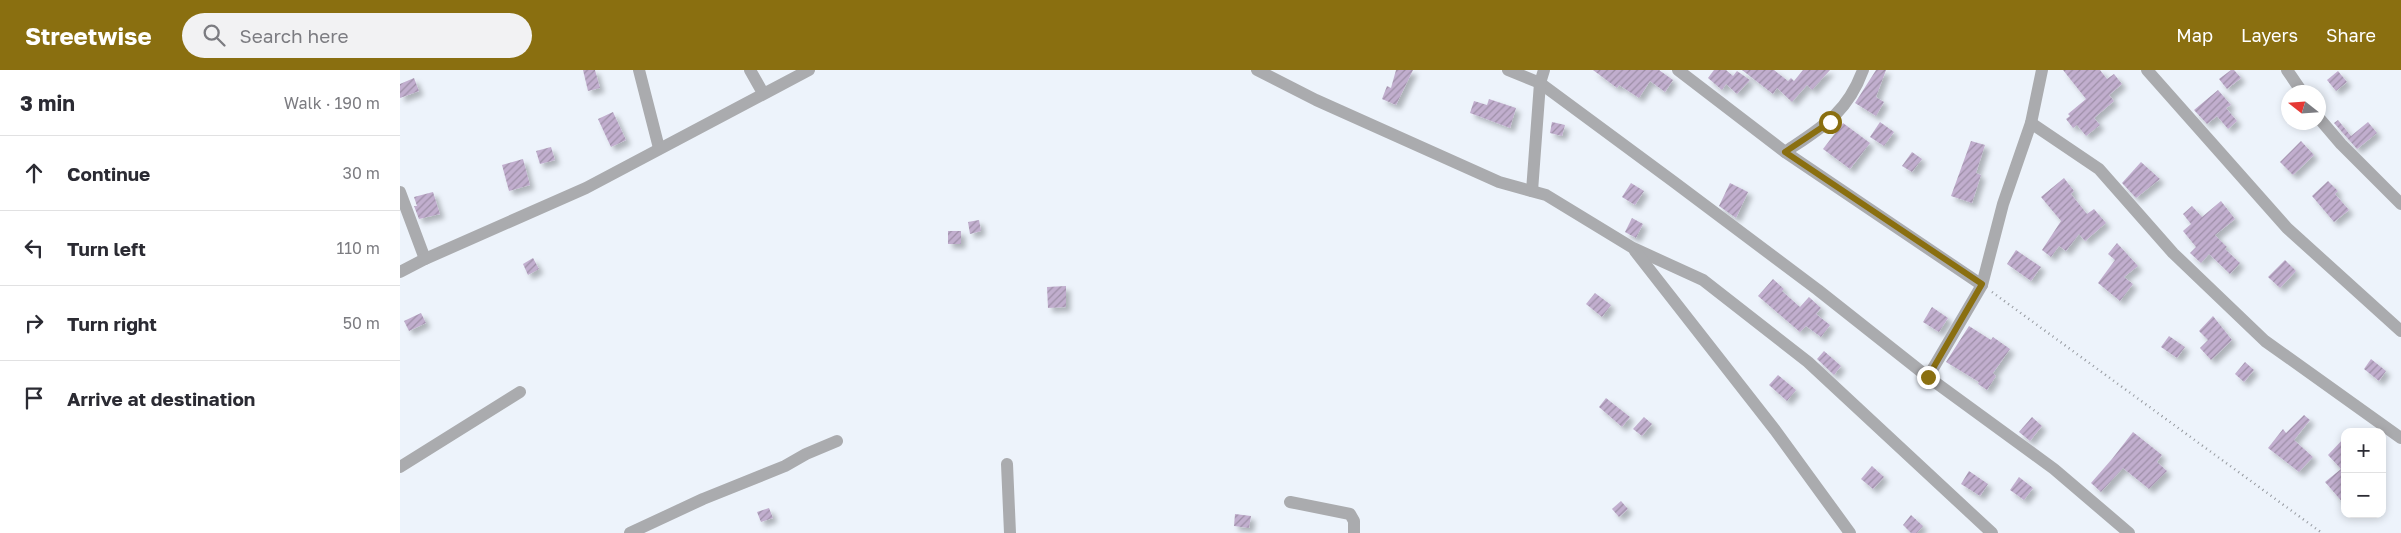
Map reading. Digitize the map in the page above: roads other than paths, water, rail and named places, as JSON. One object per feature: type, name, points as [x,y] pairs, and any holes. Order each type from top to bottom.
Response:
[{"type":"street","points":[[639,70],[659,148]]},
{"type":"street","points":[[750,70],[763,93]]},
{"type":"street","points":[[400,272],[425,259],[586,188],[809,70]]},
{"type":"street","points":[[1257,70],[1316,100],[1499,182],[1546,195],[1633,248],[1703,280],[1734,302],[1808,362],[1992,533]]},
{"type":"street","points":[[1508,70],[1540,83],[1818,290],[1928,377],[2054,469],[2128,533]]},
{"type":"street","points":[[1532,191],[1540,83],[1544,70]]},
{"type":"street","points":[[1678,70],[1785,152],[1982,284]]},
{"type":"street","points":[[1785,152],[1834,117],[1854,92],[1863,70]]},
{"type":"street","points":[[1928,377],[1982,284],[2003,204],[2031,123],[2042,70]]},
{"type":"street","points":[[2147,70],[2287,228],[2401,331]]},
{"type":"street","points":[[2287,70],[2297,85]]},
{"type":"street","points":[[2031,123],[2099,169],[2173,254],[2266,341],[2401,438]]},
{"type":"street","points":[[2326,126],[2401,204]]},
{"type":"street","points":[[400,192],[425,259]]},
{"type":"street","points":[[1633,248],[1775,430],[1850,533]]},
{"type":"street","points":[[400,467],[520,392]]},
{"type":"street","points":[[630,533],[703,499],[785,466],[806,454],[837,441]]},
{"type":"street","points":[[1007,464],[1010,533]]},
{"type":"street","points":[[1290,502],[1350,514],[1354,521],[1354,533]]}]
